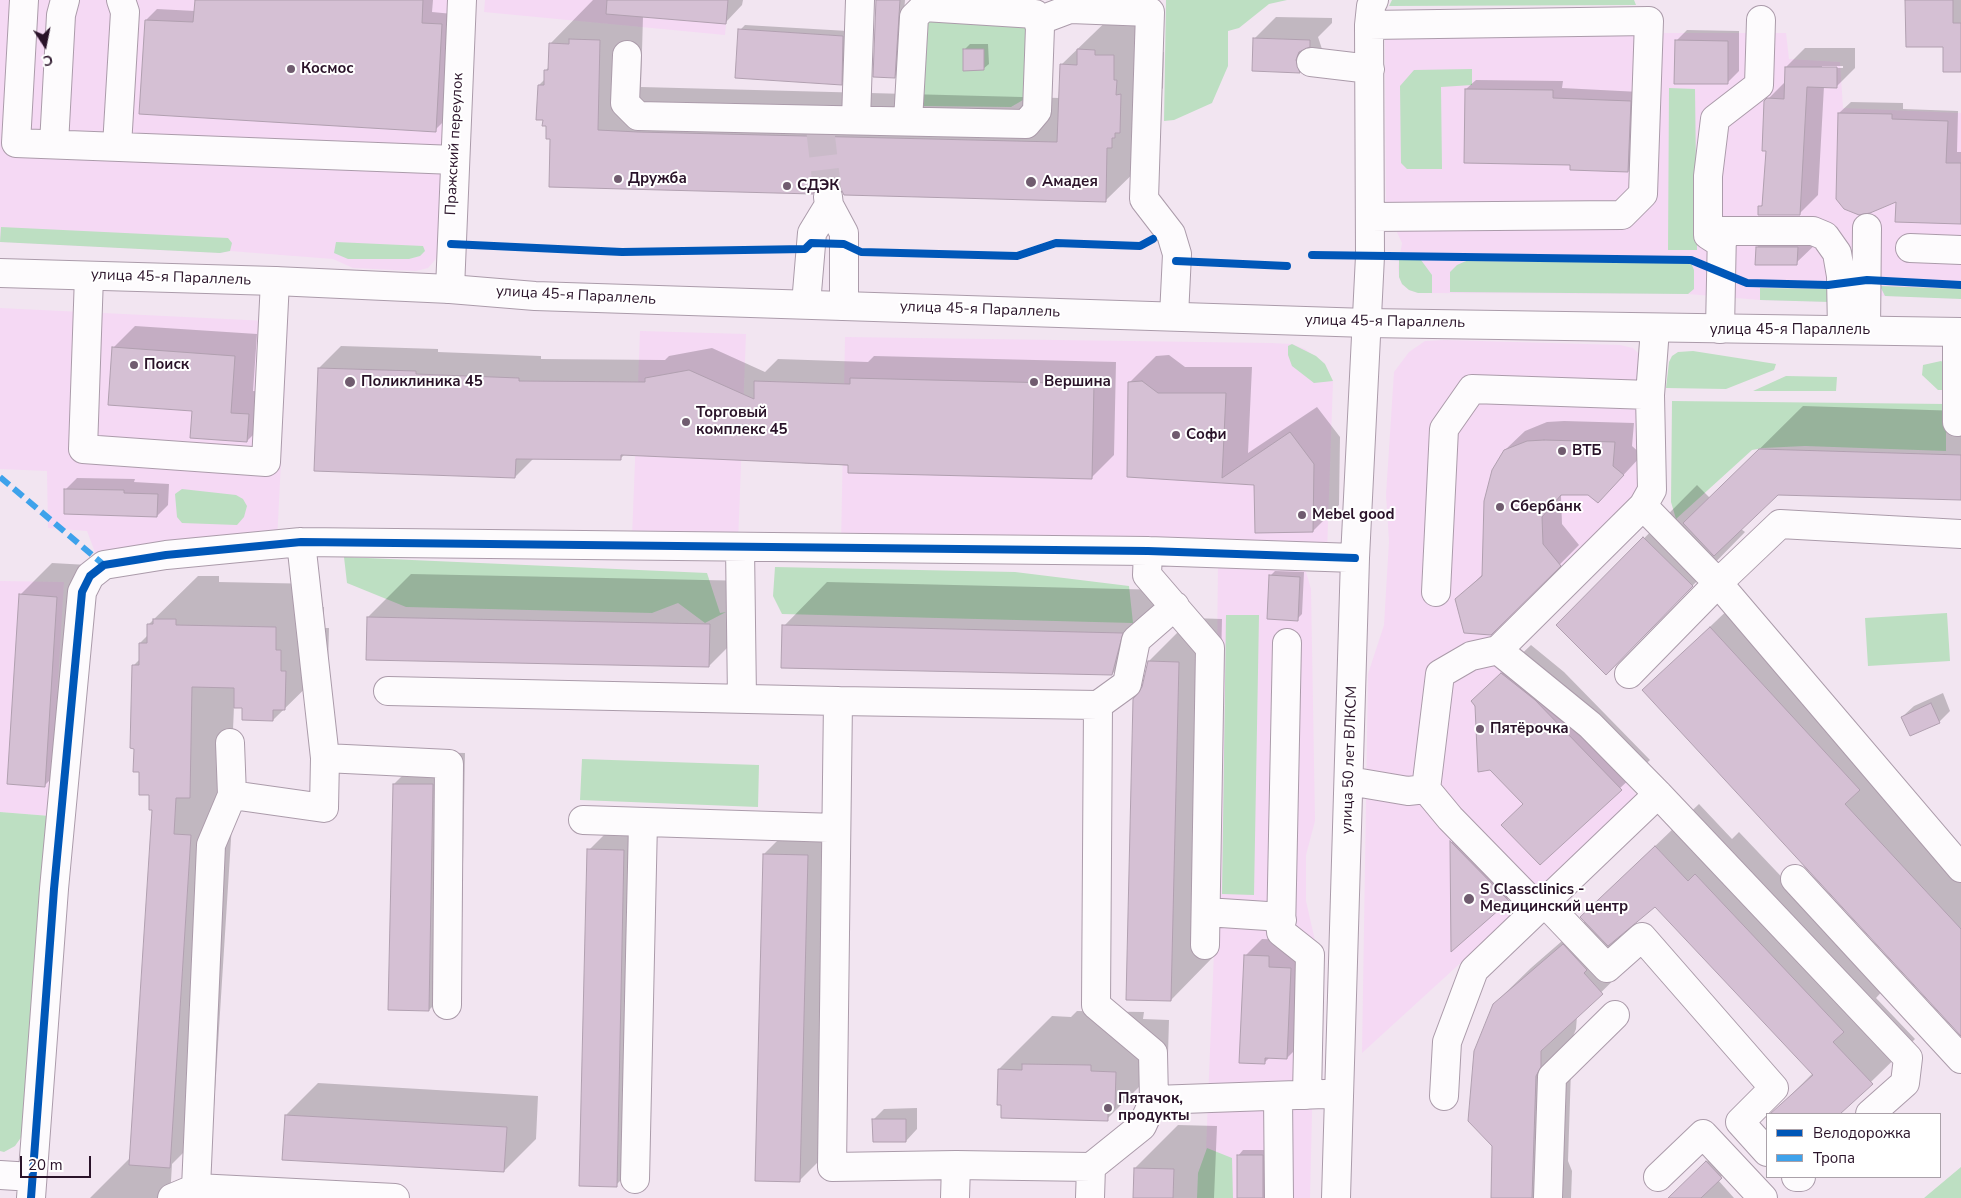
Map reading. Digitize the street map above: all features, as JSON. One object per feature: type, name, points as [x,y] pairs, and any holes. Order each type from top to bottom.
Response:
[{"type":"street","points":[[24,0],[16,143],[455,160]]},
{"type":"street","points":[[54,144],[61,15],[65,0]]},
{"type":"street","points":[[117,146],[125,12],[121,0]]},
{"type":"street","name":"Пражский переулок","points":[[450,289],[462,0]]},
{"type":"street","points":[[856,120],[860,0]]},
{"type":"street","points":[[627,55],[625,103],[638,116],[820,124],[856,120],[1026,124],[1037,111],[1040,28],[1035,14],[924,7],[914,17],[908,121]]},
{"type":"street","points":[[1038,21],[1070,9],[1150,12],[1144,199],[1171,234],[1177,254],[1174,316]]},
{"type":"street","points":[[1370,217],[1622,215],[1644,194],[1649,21],[1372,13]]},
{"type":"street","name":"улица 50 лет ВЛКСМ","points":[[1336,1198],[1355,558],[1367,323],[1372,13]]},
{"type":"street","points":[[1722,244],[1708,235],[1708,176],[1715,120],[1759,85],[1761,20]]},
{"type":"street","points":[[1311,62],[1370,69]]},
{"type":"street","points":[[806,304],[812,232],[828,201],[844,233],[844,306]]},
{"type":"street","points":[[1854,330],[1867,228]]},
{"type":"street","points":[[1720,329],[1722,230],[1813,231],[1825,236],[1837,253],[1840,276],[1854,330]]},
{"type":"street","points":[[1910,248],[1961,250]]},
{"type":"street","name":"улица 45-я Параллель","points":[[0,273],[275,281],[450,289],[535,296],[1367,323],[1655,329],[1959,332]]},
{"type":"street","points":[[89,276],[83,449],[266,462],[275,281]]},
{"type":"street","points":[[1655,329],[1650,395],[1652,490],[1643,506],[1498,650],[1470,656],[1440,674],[1426,789],[1450,818],[1533,902],[1545,903],[1607,968],[1642,937],[1774,1088],[1740,1122],[1766,1151]]},
{"type":"street","points":[[1957,422],[1959,332]]},
{"type":"street","points":[[1436,592],[1444,429],[1472,389],[1650,395]]},
{"type":"street","points":[[1643,506],[1718,583],[1961,868]]},
{"type":"street","points":[[1629,674],[1718,583],[1780,524],[1961,534]]},
{"type":"street","points":[[0,1175],[32,1188],[54,889],[82,592],[90,576],[104,565],[166,555],[300,542],[1148,551],[1355,558]]},
{"type":"street","points":[[232,795],[324,808],[325,758],[300,542]]},
{"type":"street","points":[[740,547],[742,699]]},
{"type":"street","points":[[1148,551],[1147,575],[1210,648],[1205,945]]},
{"type":"street","points":[[388,691],[838,701],[1098,704],[1127,684],[1136,640],[1175,606]]},
{"type":"street","points":[[1288,643],[1282,932],[1310,956],[1307,1095]]},
{"type":"street","points":[[1498,650],[1590,725],[1658,794],[1908,1058],[1905,1083],[1871,1113]]},
{"type":"street","points":[[838,701],[832,1167],[956,1165],[1091,1168],[1142,1126],[1154,1100],[1153,1053],[1096,1005],[1098,704]]},
{"type":"street","points":[[230,743],[232,795],[211,845],[184,1193],[394,1198]]},
{"type":"street","points":[[325,758],[449,764],[447,1005]]},
{"type":"street","points":[[1349,780],[1408,791],[1426,789]]},
{"type":"street","points":[[1444,1096],[1447,1042],[1474,970],[1658,794]]},
{"type":"street","points":[[583,820],[836,828]]},
{"type":"street","points":[[635,1179],[643,822]]},
{"type":"street","points":[[1795,879],[1961,1059]]},
{"type":"street","points":[[1206,912],[1267,916],[1282,920]]},
{"type":"street","points":[[1548,1198],[1552,1077],[1615,1015]]},
{"type":"street","points":[[1154,1100],[1338,1094]]},
{"type":"street","points":[[1278,1096],[1280,1198]]},
{"type":"street","points":[[1658,1177],[1703,1134],[1763,1198]]},
{"type":"street","points":[[955,1198],[956,1165]]},
{"type":"street","points":[[1090,1198],[1091,1168]]},
{"type":"shaded area","points":[[0,0],[451,0],[439,251],[435,260],[428,268],[416,271],[353,268],[333,259],[230,251],[220,253],[0,242]]},
{"type":"shaded area","points":[[485,0],[728,0],[725,35],[484,12]]},
{"type":"shaded area","points":[[1786,33],[1789,59],[1840,62],[1843,108],[1961,113],[1961,299],[1885,296],[1830,302],[1760,300],[1688,294],[1418,293],[1409,290],[1402,284],[1398,267],[1402,243],[1386,209],[1385,37]]},
{"type":"shaded area","points":[[0,308],[288,322],[277,541],[96,555],[87,531],[48,528],[47,471],[0,469]]},
{"type":"shaded area","points":[[640,331],[746,334],[738,543],[632,538]]},
{"type":"shaded area","points":[[845,337],[1271,343],[1292,344],[1305,349],[1325,364],[1333,381],[1327,552],[841,545]]},
{"type":"shaded area","points":[[1425,341],[1620,345],[1633,348],[1641,356],[1644,493],[1495,644],[1582,732],[1640,799],[1362,1053],[1368,674],[1384,625],[1389,541],[1386,495],[1394,372],[1409,352]]},
{"type":"shaded area","points":[[1218,561],[1297,567],[1306,572],[1311,589],[1315,821],[1306,855],[1306,901],[1316,945],[1310,1198],[1204,1198],[1214,952]]},
{"type":"shaded area","points":[[0,581],[64,582],[50,816],[0,812]]},
{"type":"green space","points":[[1166,0],[1287,0],[1269,4],[1239,28],[1228,31],[1228,66],[1212,103],[1174,120],[1164,121]]},
{"type":"green space","points":[[1392,0],[1634,0],[1636,5],[1389,6]]},
{"type":"green space","points":[[926,13],[1028,26],[1028,92],[1023,100],[1011,107],[923,106],[914,99]]},
{"type":"green space","points":[[1472,69],[1472,85],[1441,87],[1442,169],[1407,169],[1401,163],[1400,86],[1414,70]]},
{"type":"green space","points":[[1669,88],[1695,89],[1697,250],[1668,250]]},
{"type":"green space","points":[[1,227],[228,238],[232,243],[230,251],[220,253],[0,242]]},
{"type":"green space","points":[[336,242],[423,246],[425,251],[420,256],[409,259],[348,259],[334,253]]},
{"type":"green space","points":[[1399,260],[1421,260],[1432,275],[1432,293],[1418,293],[1409,290],[1402,284],[1399,277]]},
{"type":"green space","points":[[1466,261],[1691,263],[1694,270],[1694,289],[1688,294],[1450,292],[1450,272],[1457,265]]},
{"type":"green space","points":[[1880,286],[1961,289],[1961,299],[1885,296]]},
{"type":"green space","points":[[1760,288],[1836,289],[1830,302],[1760,300]]},
{"type":"green space","points":[[1292,344],[1316,356],[1325,364],[1333,381],[1314,383],[1292,366],[1288,355],[1288,346]]},
{"type":"green space","points":[[1693,351],[1776,364],[1774,370],[1726,389],[1666,388],[1669,362],[1672,356],[1678,352]]},
{"type":"green space","points":[[1941,361],[1944,363],[1945,390],[1938,390],[1922,375],[1923,365]]},
{"type":"green space","points":[[1786,376],[1837,377],[1836,391],[1753,391]]},
{"type":"green space","points":[[1672,401],[1946,404],[1946,451],[1805,446],[1752,450],[1676,519],[1671,502]]},
{"type":"green space","points":[[182,489],[236,495],[243,499],[247,506],[244,517],[237,525],[182,523],[177,517],[175,494]]},
{"type":"green space","points":[[344,557],[707,573],[720,613],[726,612],[705,623],[678,603],[652,613],[406,607],[347,583]]},
{"type":"green space","points":[[775,567],[1015,572],[1129,586],[1133,623],[782,614],[773,596]]},
{"type":"green space","points":[[1947,613],[1950,661],[1868,666],[1865,618]]},
{"type":"green space","points":[[1226,615],[1259,615],[1254,895],[1222,894]]},
{"type":"green space","points":[[582,759],[759,765],[758,807],[580,800]]},
{"type":"green space","points":[[0,812],[50,816],[22,1136],[15,1146],[4,1152],[0,1151]]},
{"type":"green space","points":[[1207,1148],[1232,1158],[1233,1198],[1197,1198],[1198,1173]]},
{"type":"green space","points":[[1961,1167],[1961,1198],[1924,1198]]},
{"type":"building","name":"Космос","points":[[195,0],[423,0],[422,23],[442,24],[436,132],[139,114],[145,20],[193,22]]},
{"type":"building","points":[[607,0],[728,0],[726,24],[606,14]]},
{"type":"building","points":[[876,0],[900,0],[895,78],[873,77]]},
{"type":"building","points":[[1905,0],[1953,0],[1953,23],[1961,23],[1961,72],[1943,72],[1943,47],[1906,47]]},
{"type":"building","points":[[738,29],[843,36],[842,85],[735,78]]},
{"type":"building","points":[[1253,38],[1310,40],[1310,47],[1299,52],[1296,60],[1300,73],[1252,71]]},
{"type":"building","points":[[569,39],[600,40],[598,130],[638,132],[1057,142],[1060,64],[1077,65],[1077,49],[1095,50],[1095,55],[1114,55],[1114,80],[1117,80],[1116,95],[1121,94],[1120,133],[1115,133],[1115,138],[1112,138],[1112,148],[1107,148],[1106,202],[844,195],[840,187],[834,183],[827,182],[818,185],[813,194],[549,187],[550,139],[546,139],[546,126],[542,126],[543,120],[536,120],[538,85],[544,85],[544,70],[548,70],[549,43],[569,44]]},
{"type":"building","points":[[1675,40],[1728,41],[1728,84],[1674,84]]},
{"type":"building","points":[[963,49],[984,49],[984,70],[963,71]]},
{"type":"building","points":[[1785,67],[1837,67],[1837,88],[1807,87],[1800,215],[1758,215],[1758,206],[1762,206],[1766,151],[1762,151],[1764,101],[1767,98],[1784,99]]},
{"type":"building","points":[[1465,89],[1553,90],[1553,98],[1631,101],[1628,172],[1570,170],[1570,165],[1464,163]]},
{"type":"building","points":[[1838,113],[1892,114],[1892,119],[1948,121],[1946,163],[1961,163],[1961,224],[1895,222],[1896,202],[1870,213],[1859,215],[1844,209],[1836,199]]},
{"type":"building","points":[[1756,247],[1798,247],[1797,265],[1755,265]]},
{"type":"building","points":[[112,347],[235,356],[231,413],[249,414],[247,442],[190,438],[192,411],[108,405]]},
{"type":"building","points":[[318,368],[416,371],[416,374],[519,378],[519,381],[645,382],[645,378],[689,370],[754,399],[754,381],[850,384],[850,378],[1094,384],[1092,479],[848,473],[848,465],[621,455],[621,460],[516,459],[515,478],[314,471]]},
{"type":"building","name":"Софи","points":[[1142,381],[1158,393],[1226,393],[1222,478],[1290,432],[1314,464],[1313,532],[1255,533],[1254,485],[1127,477],[1128,382]]},
{"type":"building","points":[[1527,441],[1615,442],[1613,466],[1624,475],[1598,503],[1588,495],[1561,495],[1542,517],[1543,544],[1561,566],[1491,635],[1464,633],[1455,599],[1482,576],[1484,501],[1492,470],[1504,450]]},
{"type":"building","points":[[1759,449],[1961,455],[1961,500],[1778,495],[1714,556],[1683,523]]},
{"type":"building","points":[[64,489],[124,490],[124,493],[158,494],[157,517],[64,514]]},
{"type":"building","points":[[1643,537],[1693,586],[1606,675],[1556,625]]},
{"type":"building","points":[[1269,575],[1300,577],[1298,621],[1267,619]]},
{"type":"building","points":[[19,594],[57,597],[45,787],[7,784]]},
{"type":"building","points":[[367,617],[710,624],[709,667],[366,660]]},
{"type":"building","points":[[153,619],[176,619],[176,625],[276,627],[276,650],[281,650],[281,671],[286,671],[285,710],[273,710],[273,721],[242,720],[242,708],[234,708],[234,688],[192,687],[190,798],[176,798],[174,834],[191,835],[170,1168],[129,1165],[152,810],[149,810],[149,795],[139,795],[139,772],[133,772],[134,749],[130,748],[132,665],[139,665],[139,643],[147,643],[147,624],[153,624]]},
{"type":"building","points":[[782,625],[1123,633],[1112,675],[781,668]]},
{"type":"building","points":[[1710,627],[1860,790],[1845,804],[1961,929],[1961,1036],[1642,690]]},
{"type":"building","points":[[1148,661],[1179,662],[1171,1001],[1126,1000],[1133,699],[1142,687]]},
{"type":"building","points":[[1501,673],[1535,700],[1622,790],[1540,865],[1501,825],[1523,804],[1490,770],[1478,772],[1475,706],[1471,701]]},
{"type":"building","points":[[1931,703],[1940,723],[1910,736],[1901,717]]},
{"type":"building","points":[[393,784],[433,784],[429,1011],[388,1010]]},
{"type":"building","points":[[1450,841],[1509,901],[1451,952]]},
{"type":"building","points":[[1655,846],[1688,881],[1695,874],[1844,1032],[1833,1042],[1873,1084],[1841,1113],[1771,1113],[1813,1075],[1655,907],[1608,946],[1580,917]]},
{"type":"building","points":[[587,849],[624,850],[617,1187],[579,1186]]},
{"type":"building","points":[[763,854],[808,855],[800,1182],[755,1181]]},
{"type":"building","points":[[1563,944],[1587,970],[1584,973],[1603,994],[1541,1051],[1541,1067],[1536,1076],[1532,1198],[1491,1198],[1492,1146],[1468,1121],[1474,1051],[1493,1004]]},
{"type":"building","points":[[1244,955],[1269,956],[1269,967],[1291,968],[1287,1059],[1265,1058],[1265,1064],[1239,1063]]},
{"type":"building","points":[[1022,1064],[1091,1065],[1091,1071],[1116,1072],[1115,1108],[1108,1108],[1108,1121],[1001,1118],[1001,1105],[997,1105],[998,1069],[1022,1070]]},
{"type":"building","points":[[285,1115],[507,1127],[504,1172],[282,1160]]},
{"type":"building","points":[[872,1119],[906,1119],[906,1142],[873,1142]]},
{"type":"building","points":[[1237,1155],[1263,1155],[1263,1198],[1237,1198]]},
{"type":"building","points":[[1706,1161],[1722,1178],[1701,1198],[1668,1198]]},
{"type":"building","points":[[1134,1168],[1174,1169],[1173,1198],[1133,1198]]},
{"type":"tunnel","points":[[820,128],[828,197]]},
{"type":"marked path","points":[[0,477],[104,565]]},
{"type":"cycle path","points":[[451,244],[622,252],[805,249],[811,243],[844,244],[861,252],[1017,256],[1056,243],[1140,246],[1153,239]]},
{"type":"cycle path","points":[[1312,255],[1691,260],[1747,283],[1828,285],[1867,280],[1961,285]]},
{"type":"cycle path","points":[[1176,261],[1287,266]]},
{"type":"cycle path","points":[[31,1198],[54,889],[82,592],[90,576],[104,565],[166,555],[301,542],[1148,551],[1355,558]]},
{"type":"place","name":"Космос","points":[[291,69]]},
{"type":"place","name":"Дружба","points":[[618,179]]},
{"type":"place","name":"Амадея","points":[[1031,182]]},
{"type":"place","name":"СДЭК","points":[[787,186]]},
{"type":"place","name":"Поиск","points":[[134,365]]},
{"type":"place","name":"Поликлиника 45","points":[[350,382]]},
{"type":"place","name":"Вершина","points":[[1034,382]]},
{"type":"place","name":"Торговый комплекс 45","points":[[686,422]]},
{"type":"place","name":"Софи","points":[[1176,435]]},
{"type":"place","name":"ВТБ","points":[[1562,451]]},
{"type":"place","name":"Сбербанк","points":[[1500,507]]},
{"type":"place","name":"Mebel good","points":[[1302,515]]},
{"type":"place","name":"Пятёрочка","points":[[1480,729]]},
{"type":"place","name":"S Classclinics - Медицинский центр","points":[[1469,899]]},
{"type":"place","name":"Пятачок, продукты","points":[[1108,1108]]}]
